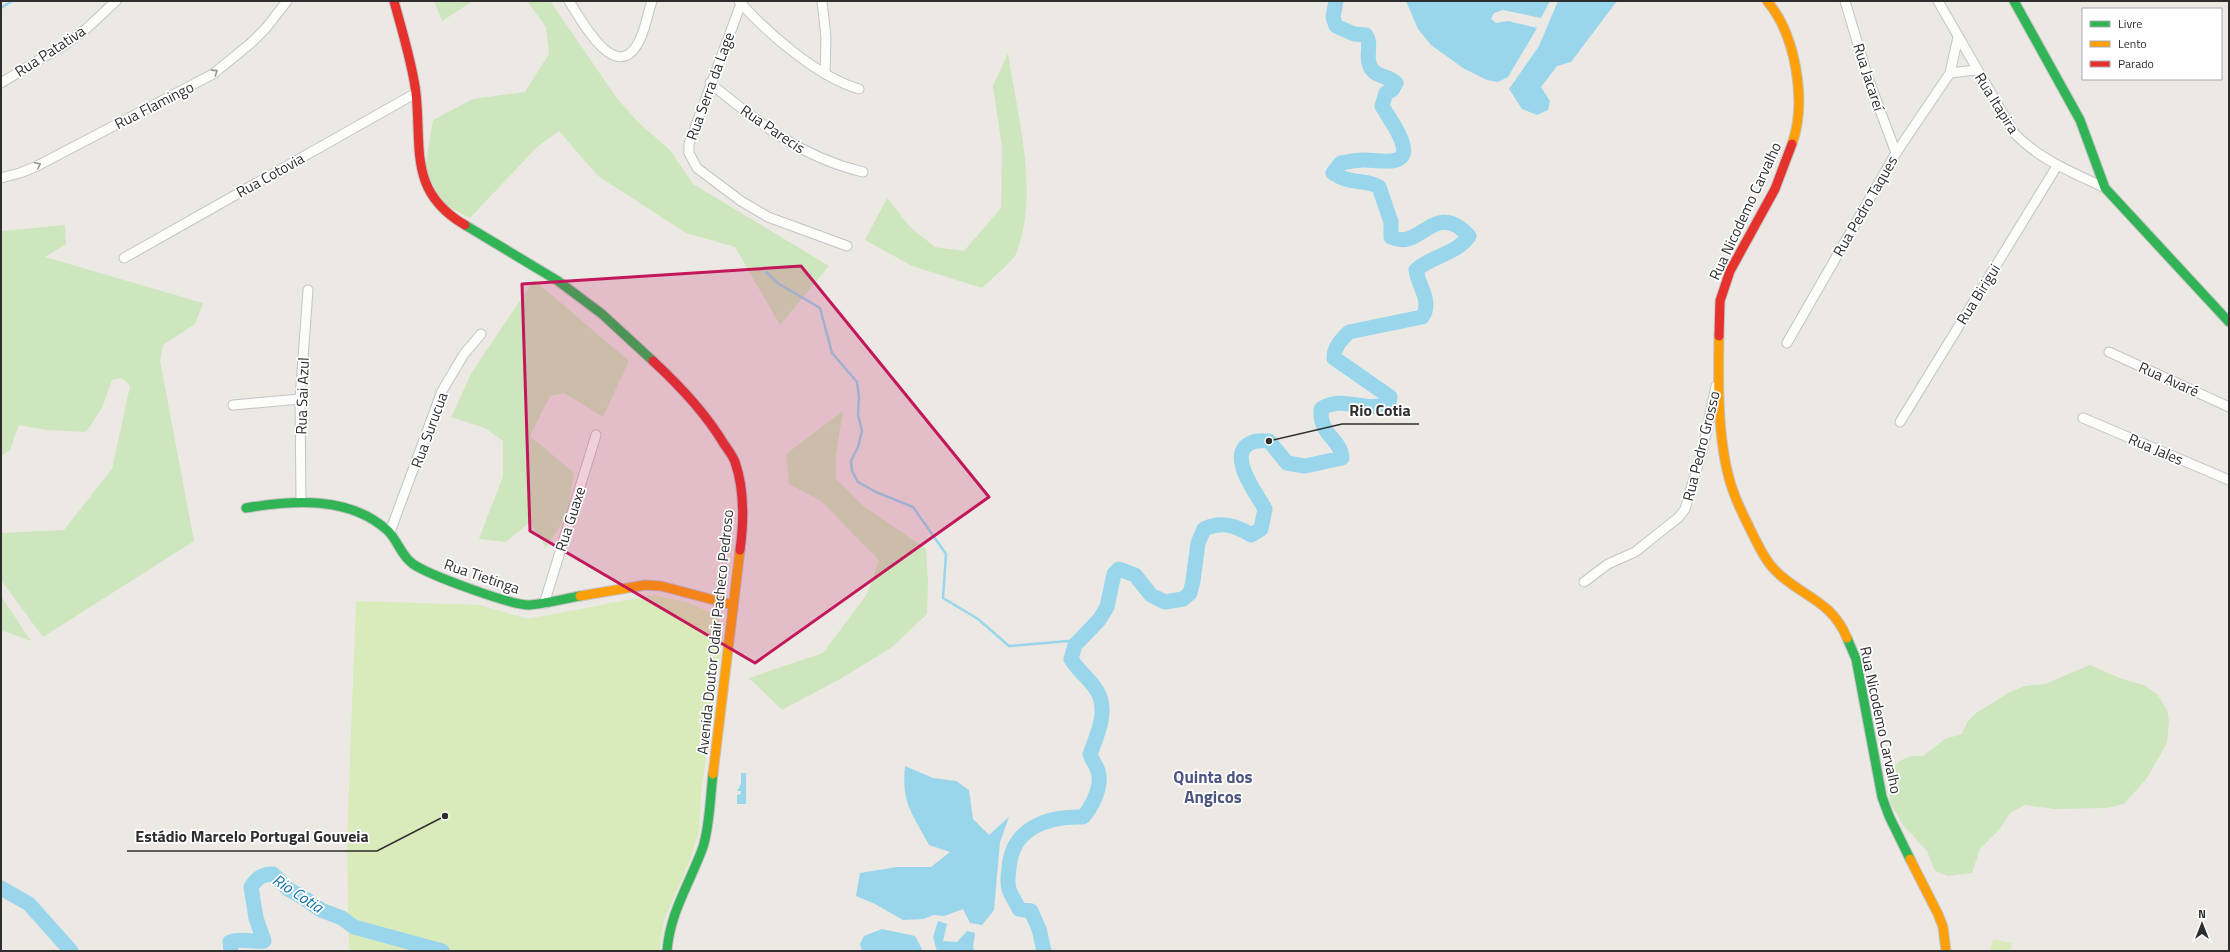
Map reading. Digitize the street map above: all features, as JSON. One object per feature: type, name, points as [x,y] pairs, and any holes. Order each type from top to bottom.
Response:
[{"type":"street","name":"Rua Patativa","points":[[1,83],[67,44],[86,29],[116,1]]},
{"type":"street","name":"Rua Flamingo","points":[[1,178],[20,173],[37,166],[213,74],[251,44],[266,28],[287,1]]},
{"type":"street","name":"Avenida Doutor Odair Pacheco Pedroso","points":[[394,1],[416,93],[419,170],[428,193],[438,206],[476,234],[558,281],[602,314],[677,383],[714,427],[735,462],[743,499],[743,527],[704,846],[668,927],[667,951]]},
{"type":"street","points":[[569,1],[595,40],[607,53],[616,56],[628,54],[638,44],[652,1]]},
{"type":"street","points":[[645,1],[647,14]]},
{"type":"street","points":[[822,1],[826,37],[825,74]]},
{"type":"street","name":"Rua Nicodemo Carvalho","points":[[1767,1],[1778,14],[1786,31],[1799,90],[1798,120],[1793,142],[1775,189],[1730,271],[1723,287],[1720,301],[1718,377],[1724,455],[1734,495],[1765,559],[1780,575],[1832,612],[1841,623],[1849,638],[1856,659],[1882,797],[1889,816],[1938,914],[1943,927],[1946,951]]},
{"type":"street","name":"Rua Jacareí","points":[[1845,1],[1868,78],[1896,153]]},
{"type":"street","name":"Rua Itapira","points":[[1938,1],[1976,70],[2014,133],[2024,144],[2057,166],[2105,188]]},
{"type":"street","points":[[2014,1],[2080,120],[2105,188],[2229,322]]},
{"type":"street","points":[[741,2],[773,34],[825,74],[859,89]]},
{"type":"street","name":"Rua Serra da Lage","points":[[741,2],[710,82],[689,144],[689,153],[697,168],[741,201],[768,216],[847,246]]},
{"type":"street","name":"Rua Pedro Taques","points":[[1788,343],[1896,153],[1950,72],[1958,37]]},
{"type":"street","points":[[1950,72],[1976,70]]},
{"type":"street","name":"Rua Parecis","points":[[710,82],[764,127],[789,143],[826,161],[863,172]]},
{"type":"street","name":"Rua Cotovia","points":[[124,258],[416,93]]},
{"type":"street","name":"Rua Birigui","points":[[1900,422],[2057,166]]},
{"type":"street","name":"Rua Sai Azul","points":[[301,502],[300,399],[308,290]]},
{"type":"street","name":"Rua Surucua","points":[[390,532],[442,391],[464,354],[481,334]]},
{"type":"street","name":"Rua Avaré","points":[[2109,352],[2229,407]]},
{"type":"street","name":"Rua Pedro Grosso","points":[[1584,582],[1608,564],[1635,552],[1679,517],[1685,509],[1703,448],[1718,377]]},
{"type":"street","points":[[233,405],[300,399]]},
{"type":"street","name":"Rua Jales","points":[[2083,418],[2229,480]]},
{"type":"street","name":"Rua Guaxe","points":[[544,604],[596,435]]},
{"type":"street","name":"Rua Tietinga","points":[[246,508],[270,503],[301,502],[332,505],[358,511],[371,517],[390,532],[403,555],[414,566],[426,572],[518,604],[544,604],[645,585],[661,586],[733,605]]},
{"type":"highlighted area","points":[[801,266],[989,497],[755,663],[530,531],[522,284]]},
{"type":"green space","points":[[434,1],[473,1],[442,21]]},
{"type":"green space","points":[[527,1],[550,1],[616,97],[638,122],[670,150],[693,184],[829,266],[780,325],[735,247],[686,233],[598,176],[559,131],[537,147],[470,218],[443,204],[425,169],[433,120],[473,99],[525,92],[549,54],[546,27]]},
{"type":"green space","points":[[1008,53],[1021,128],[1026,180],[1026,206],[1023,231],[1016,254],[1006,266],[982,288],[912,266],[865,240],[887,198],[910,227],[935,247],[964,251],[1001,208],[1002,148],[993,86]]},
{"type":"green space","points":[[65,225],[66,244],[45,257],[203,303],[195,324],[163,345],[160,361],[194,541],[43,637],[1,580],[1,533],[64,530],[112,469],[130,386],[122,378],[112,380],[102,408],[86,432],[46,430],[19,425],[10,450],[1,456],[1,231]]},
{"type":"green space","points":[[534,280],[629,361],[603,417],[564,393],[550,396],[530,436],[574,473],[567,515],[546,548],[530,522],[506,542],[479,539],[503,476],[503,441],[485,428],[451,417],[472,372]]},
{"type":"green space","points":[[843,411],[836,454],[836,479],[862,505],[926,549],[928,581],[927,614],[891,648],[840,679],[782,710],[749,678],[823,653],[867,594],[879,560],[821,501],[789,484],[786,454]]},
{"type":"green space","points":[[653,595],[689,603],[718,616],[723,638],[701,793],[699,832],[689,862],[664,920],[659,951],[349,951],[347,842],[356,601],[479,605],[528,619]]},
{"type":"green space","points":[[1,596],[31,641],[1,630]]},
{"type":"green space","points":[[2090,665],[2122,679],[2144,685],[2157,694],[2167,710],[2169,721],[2167,743],[2147,778],[2124,804],[2106,808],[2055,809],[2025,805],[2010,813],[1999,830],[1980,849],[1972,873],[1948,876],[1935,871],[1927,851],[1903,825],[1890,802],[1888,771],[1900,761],[1910,756],[1923,756],[1945,739],[1962,734],[1967,722],[1976,713],[2010,692],[2025,686],[2045,684]]},
{"type":"green space","points":[[1993,939],[2012,943],[2010,951],[1990,951]]},
{"type":"water","points":[[1406,1],[1550,1],[1541,18],[1503,10],[1494,13],[1491,19],[1496,23],[1508,21],[1537,28],[1508,77],[1498,82],[1487,80],[1463,68],[1431,45],[1418,29]]},
{"type":"water","points":[[1558,1],[1617,1],[1571,62],[1557,66],[1541,87],[1550,101],[1548,110],[1537,115],[1522,109],[1509,89],[1539,46]]},
{"type":"water","points":[[905,766],[933,778],[956,781],[969,790],[973,819],[989,835],[1009,817],[1000,842],[994,910],[982,925],[970,923],[963,909],[944,916],[934,915],[923,919],[903,920],[875,904],[856,896],[860,873],[897,867],[931,867],[950,852],[929,845],[913,816],[905,790]]},
{"type":"water","points":[[741,773],[746,773],[746,804],[737,804],[737,795],[741,794],[741,791],[737,791],[741,784]]},
{"type":"water","points":[[938,921],[947,924],[943,941],[957,942],[967,931],[975,933],[973,948],[975,951],[937,951],[933,937]]},
{"type":"water","points":[[882,929],[915,936],[923,951],[862,951],[860,944],[864,936]]},
{"type":"waterway","points":[[1,8],[12,1]]},
{"type":"waterway","name":"Rio Cotia","points":[[1044,951],[1039,929],[1031,911],[1019,909],[1010,892],[1008,887],[1009,868],[1012,854],[1017,843],[1024,834],[1045,822],[1070,817],[1083,817],[1090,808],[1096,796],[1099,777],[1090,754],[1101,723],[1102,707],[1097,691],[1071,659],[1075,645],[1099,620],[1107,607],[1114,574],[1119,569],[1135,575],[1151,595],[1165,602],[1183,599],[1190,593],[1198,543],[1204,529],[1216,525],[1228,525],[1251,535],[1261,529],[1265,509],[1250,484],[1242,464],[1242,455],[1245,447],[1253,442],[1269,441],[1287,463],[1305,466],[1342,458],[1338,446],[1323,425],[1321,409],[1337,403],[1363,406],[1381,406],[1389,403],[1390,397],[1334,358],[1337,347],[1349,332],[1422,317],[1426,306],[1424,294],[1416,270],[1429,261],[1458,247],[1469,236],[1457,226],[1446,222],[1428,228],[1411,238],[1402,240],[1391,237],[1391,222],[1379,187],[1369,183],[1352,181],[1333,173],[1341,163],[1360,160],[1396,160],[1401,157],[1403,152],[1403,145],[1399,135],[1382,106],[1386,93],[1392,90],[1396,83],[1391,79],[1376,73],[1370,67],[1368,57],[1369,43],[1366,35],[1354,34],[1336,26],[1333,17],[1336,1]]},
{"type":"waterway","points":[[766,272],[779,284],[820,308],[832,353],[857,382],[859,397],[858,415],[862,431],[858,447],[851,461],[852,471],[858,482],[876,492],[913,507],[946,554],[943,598],[978,619],[1009,646],[1080,640]]},
{"type":"waterway","name":"Rio Cotia","points":[[231,951],[230,942],[238,940],[264,941],[256,918],[251,887],[260,877],[273,874],[288,889],[321,910],[342,918],[354,927],[442,951]]},
{"type":"waterway","name":"Rio Cotia","points":[[1,888],[29,904],[71,951]]},
{"type":"traffic: fast","points":[[2014,1],[2080,120],[2105,188],[2229,322]]},
{"type":"traffic: fast","points":[[465,225],[558,281],[602,314],[653,361]]},
{"type":"traffic: fast","points":[[246,508],[301,502],[338,506],[356,511],[372,519],[387,530],[394,538],[405,556],[413,564],[435,575],[470,589],[519,604],[529,605],[548,603],[580,596]]},
{"type":"traffic: fast","points":[[1847,638],[1856,659],[1882,797],[1889,816],[1910,859]]},
{"type":"traffic: fast","points":[[667,951],[676,910],[703,847],[708,820],[713,774]]},
{"type":"traffic: slow","points":[[1767,1],[1777,15],[1785,32],[1792,50],[1796,70],[1798,109],[1792,144]]},
{"type":"traffic: slow","points":[[1719,336],[1719,396],[1722,438],[1729,478],[1738,504],[1759,548],[1770,565],[1790,583],[1826,608],[1834,616],[1847,638]]},
{"type":"traffic: slow","points":[[713,774],[740,550]]},
{"type":"traffic: slow","points":[[580,596],[645,585],[661,586],[733,605]]},
{"type":"traffic: slow","points":[[1910,859],[1938,914],[1943,927],[1946,951]]},
{"type":"traffic: jam","points":[[394,1],[414,81],[419,150],[421,167],[426,183],[434,198],[447,212],[465,225]]},
{"type":"traffic: jam","points":[[1719,336],[1720,301],[1730,271],[1775,189],[1792,144]]},
{"type":"traffic: jam","points":[[653,361],[673,380],[700,410],[732,455],[741,484],[743,506],[740,550]]},
{"type":"place","name":"Rio Cotia","points":[[1269,441]]},
{"type":"place","name":"Estádio Marcelo Portugal Gouveia","points":[[445,816]]},
{"type":"district","name":"Quinta dos Angicos","points":[[1213,787]]}]
